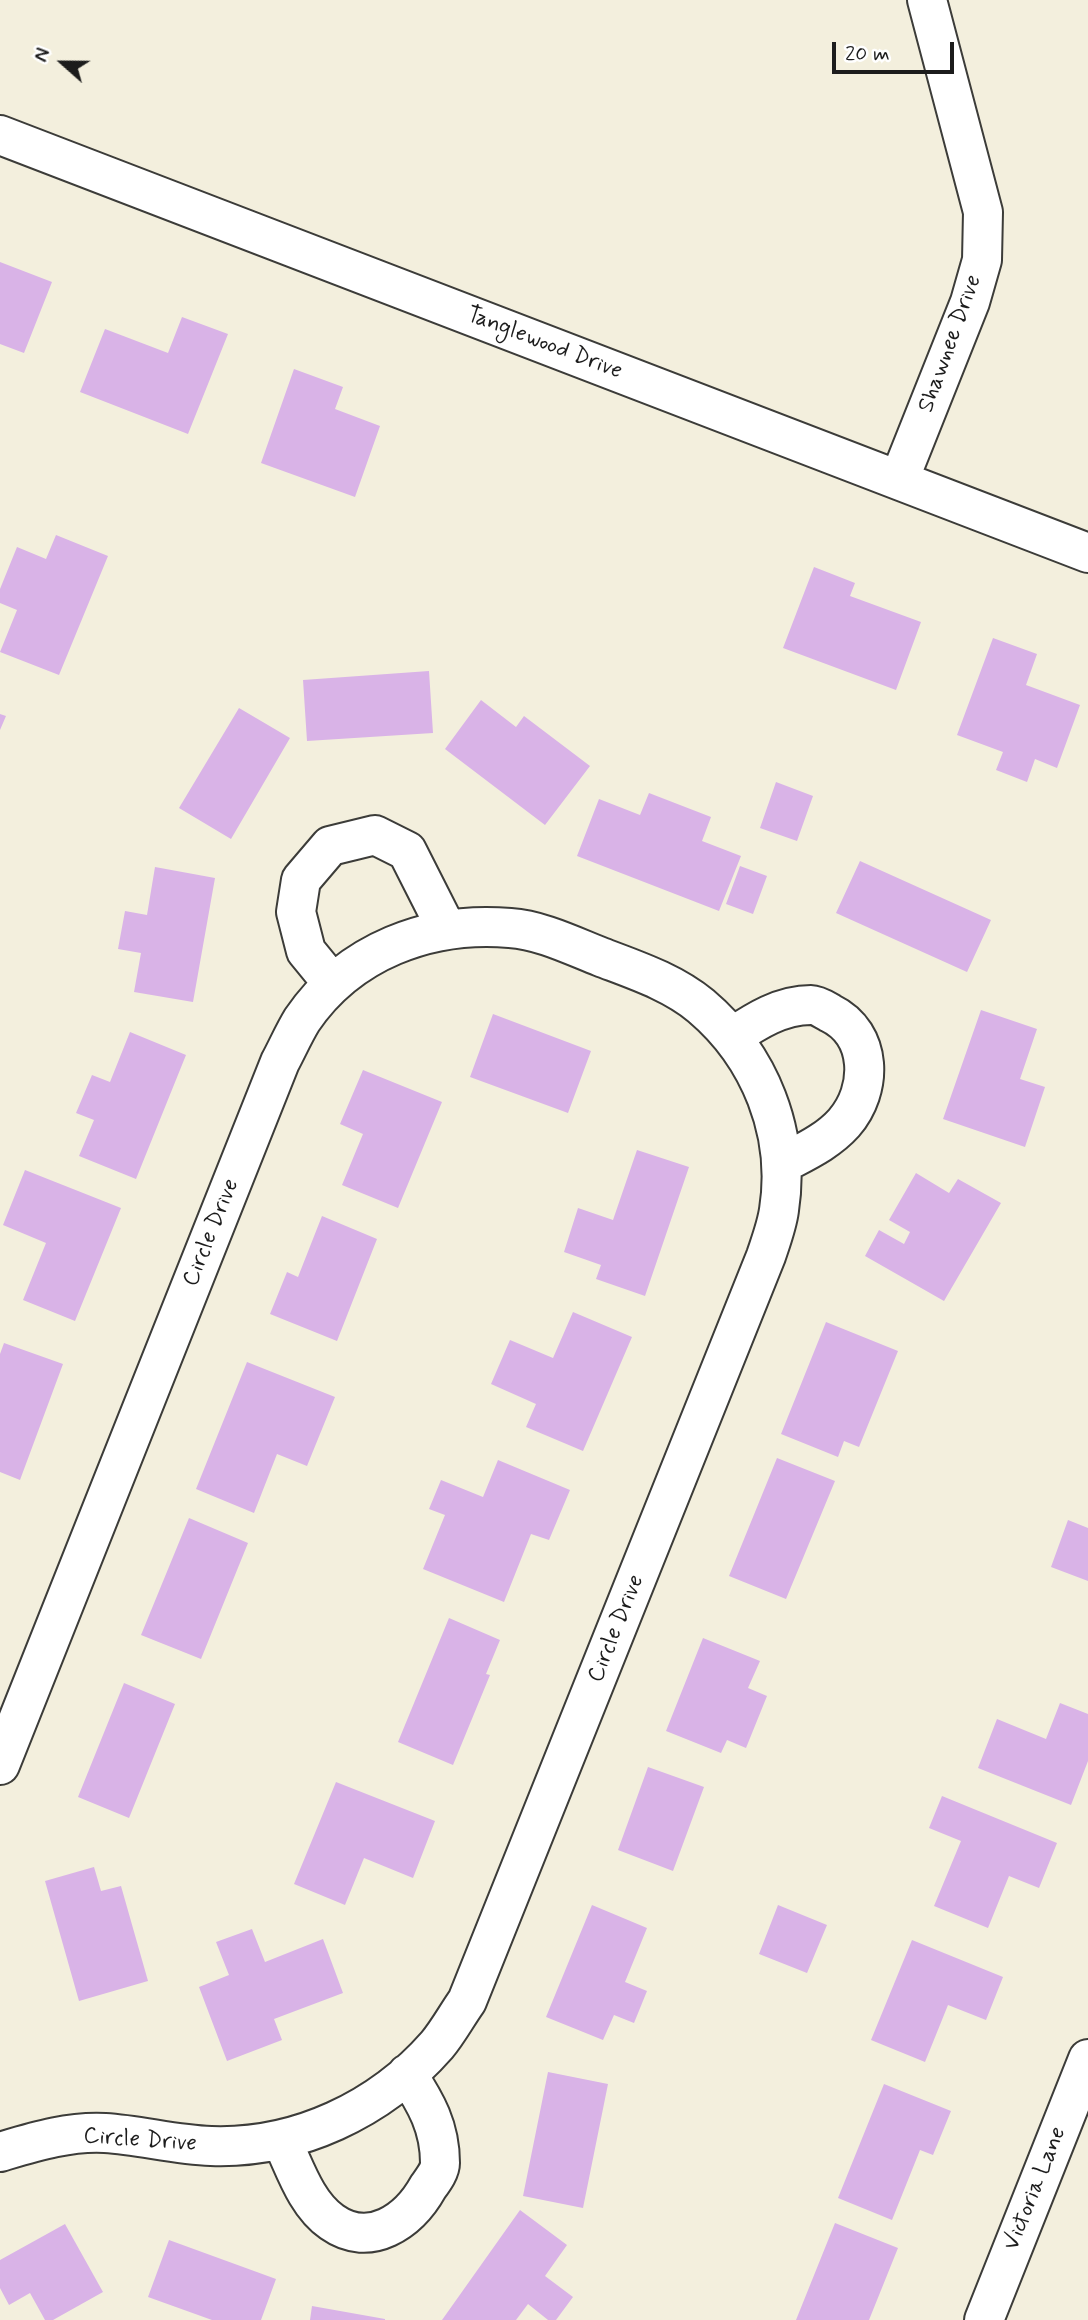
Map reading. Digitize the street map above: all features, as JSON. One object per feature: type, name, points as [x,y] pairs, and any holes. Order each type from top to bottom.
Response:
[{"type":"street","name":"Shawnee Drive","points":[[900,480],[970,302],[982,260],[983,212],[979,193],[927,0]]},
{"type":"street","name":"Tanglewood Drive","points":[[0,135],[1088,552]]},
{"type":"street","points":[[333,984],[306,951],[296,912],[300,880],[330,846],[375,835],[407,851],[446,928]]},
{"type":"street","name":"Circle Drive","points":[[0,1765],[280,1062],[302,1020],[333,984],[372,955],[395,943],[446,928],[512,928],[558,940],[659,980],[699,1005],[733,1037],[764,1087],[775,1120],[782,1164],[779,1210],[766,1256],[467,2001],[438,2044],[407,2074],[354,2113],[282,2141],[210,2146],[103,2133],[54,2137],[0,2152]]},
{"type":"street","points":[[733,1037],[764,1015],[813,1004],[840,1018],[864,1048],[864,1089],[846,1121],[824,1142],[782,1164]]},
{"type":"street","name":"Victoria Lane","points":[[984,2320],[1088,2059]]},
{"type":"street","points":[[282,2141],[309,2198],[331,2222],[356,2235],[387,2230],[418,2205],[440,2167],[436,2126],[428,2106],[407,2074]]},
{"type":"building","points":[[0,262],[52,282],[24,353],[0,344]]},
{"type":"building","points":[[182,317],[228,334],[188,434],[80,392],[105,329],[168,353]]},
{"type":"building","points":[[294,369],[343,387],[335,409],[380,426],[355,497],[261,463]]},
{"type":"building","points":[[56,535],[108,556],[59,675],[0,652],[17,610],[0,603],[0,589],[17,547],[46,559]]},
{"type":"building","points":[[814,567],[855,583],[850,596],[921,622],[896,690],[783,648]]},
{"type":"building","points":[[993,638],[1037,654],[1026,685],[1080,705],[1057,768],[1035,759],[1027,782],[996,770],[1003,752],[957,735]]},
{"type":"building","points":[[429,671],[433,733],[307,741],[303,680]]},
{"type":"building","points":[[481,700],[516,727],[524,716],[590,766],[545,825],[445,749]]},
{"type":"building","points":[[239,708],[290,738],[231,839],[179,808]]},
{"type":"building","points":[[0,714],[6,716],[0,730]]},
{"type":"building","points":[[776,782],[813,796],[797,841],[760,828]]},
{"type":"building","points":[[649,793],[711,817],[702,841],[741,856],[719,911],[577,856],[599,799],[640,815]]},
{"type":"building","points":[[860,861],[991,920],[967,972],[836,913]]},
{"type":"building","points":[[740,866],[767,876],[753,914],[726,904]]},
{"type":"building","points":[[155,867],[215,878],[193,1002],[134,992],[141,953],[118,949],[125,911],[147,915]]},
{"type":"building","points":[[981,1010],[1037,1029],[1020,1079],[1045,1087],[1025,1147],[943,1119]]},
{"type":"building","points":[[493,1014],[591,1051],[568,1113],[470,1077]]},
{"type":"building","points":[[130,1032],[186,1055],[136,1179],[79,1156],[94,1120],[76,1113],[92,1075],[110,1082]]},
{"type":"building","points":[[363,1070],[442,1102],[398,1208],[342,1185],[363,1134],[340,1124]]},
{"type":"building","points":[[637,1150],[689,1167],[645,1296],[596,1279],[601,1265],[564,1252],[578,1208],[613,1220]]},
{"type":"building","points":[[25,1170],[121,1208],[75,1321],[23,1300],[46,1243],[3,1225]]},
{"type":"building","points":[[916,1173],[949,1193],[958,1179],[1001,1203],[944,1301],[865,1256],[879,1230],[904,1244],[910,1232],[889,1220]]},
{"type":"building","points":[[322,1216],[377,1239],[337,1341],[270,1314],[287,1272],[298,1277]]},
{"type":"building","points":[[573,1312],[632,1337],[583,1451],[526,1427],[536,1404],[491,1384],[510,1340],[553,1358]]},
{"type":"building","points":[[826,1322],[898,1351],[859,1447],[844,1441],[838,1457],[781,1434]]},
{"type":"building","points":[[4,1343],[63,1364],[20,1480],[0,1472],[0,1354]]},
{"type":"building","points":[[247,1362],[335,1397],[307,1466],[277,1454],[254,1513],[196,1489]]},
{"type":"building","points":[[777,1458],[835,1481],[786,1599],[729,1576]]},
{"type":"building","points":[[498,1460],[570,1490],[549,1540],[531,1534],[504,1602],[423,1569],[445,1515],[429,1509],[441,1480],[483,1497]]},
{"type":"building","points":[[189,1518],[248,1543],[201,1659],[141,1635]]},
{"type":"building","points":[[1068,1520],[1088,1528],[1088,1581],[1051,1567]]},
{"type":"building","points":[[449,1618],[500,1640],[486,1674],[490,1675],[453,1765],[398,1742]]},
{"type":"building","points":[[703,1638],[760,1661],[748,1688],[767,1696],[746,1748],[727,1740],[721,1753],[666,1731]]},
{"type":"building","points":[[124,1683],[175,1704],[129,1818],[78,1797]]},
{"type":"building","points":[[1060,1703],[1088,1714],[1088,1761],[1071,1805],[978,1768],[997,1719],[1046,1739]]},
{"type":"building","points":[[648,1767],[704,1787],[673,1871],[618,1850]]},
{"type":"building","points":[[336,1782],[435,1821],[413,1878],[364,1858],[345,1905],[294,1884]]},
{"type":"building","points":[[942,1796],[1057,1843],[1039,1888],[1009,1876],[988,1928],[934,1906],[961,1841],[929,1828]]},
{"type":"building","points":[[94,1867],[101,1891],[121,1886],[148,1981],[79,2001],[45,1881]]},
{"type":"building","points":[[592,1905],[647,1928],[625,1982],[647,1991],[634,2023],[614,2015],[603,2040],[546,2017]]},
{"type":"building","points":[[778,1905],[827,1925],[807,1973],[759,1954]]},
{"type":"building","points":[[252,1929],[265,1962],[323,1939],[343,1993],[274,2019],[282,2040],[227,2061],[199,1987],[229,1975],[216,1942]]},
{"type":"building","points":[[912,1940],[1003,1977],[986,2020],[948,2005],[925,2062],[871,2040]]},
{"type":"building","points":[[548,2072],[608,2084],[583,2208],[523,2196]]},
{"type":"building","points":[[884,2084],[951,2111],[933,2155],[920,2150],[892,2220],[838,2198]]},
{"type":"building","points":[[520,2210],[567,2245],[545,2276],[573,2297],[556,2320],[548,2320],[528,2304],[516,2320],[442,2320]]},
{"type":"building","points":[[835,2223],[898,2248],[869,2320],[796,2320]]},
{"type":"building","points":[[65,2224],[103,2292],[53,2320],[45,2320],[30,2293],[9,2305],[0,2288],[0,2260]]},
{"type":"building","points":[[169,2240],[276,2279],[261,2320],[212,2320],[148,2297]]},
{"type":"building","points":[[312,2306],[385,2319],[385,2320],[310,2320]]}]
